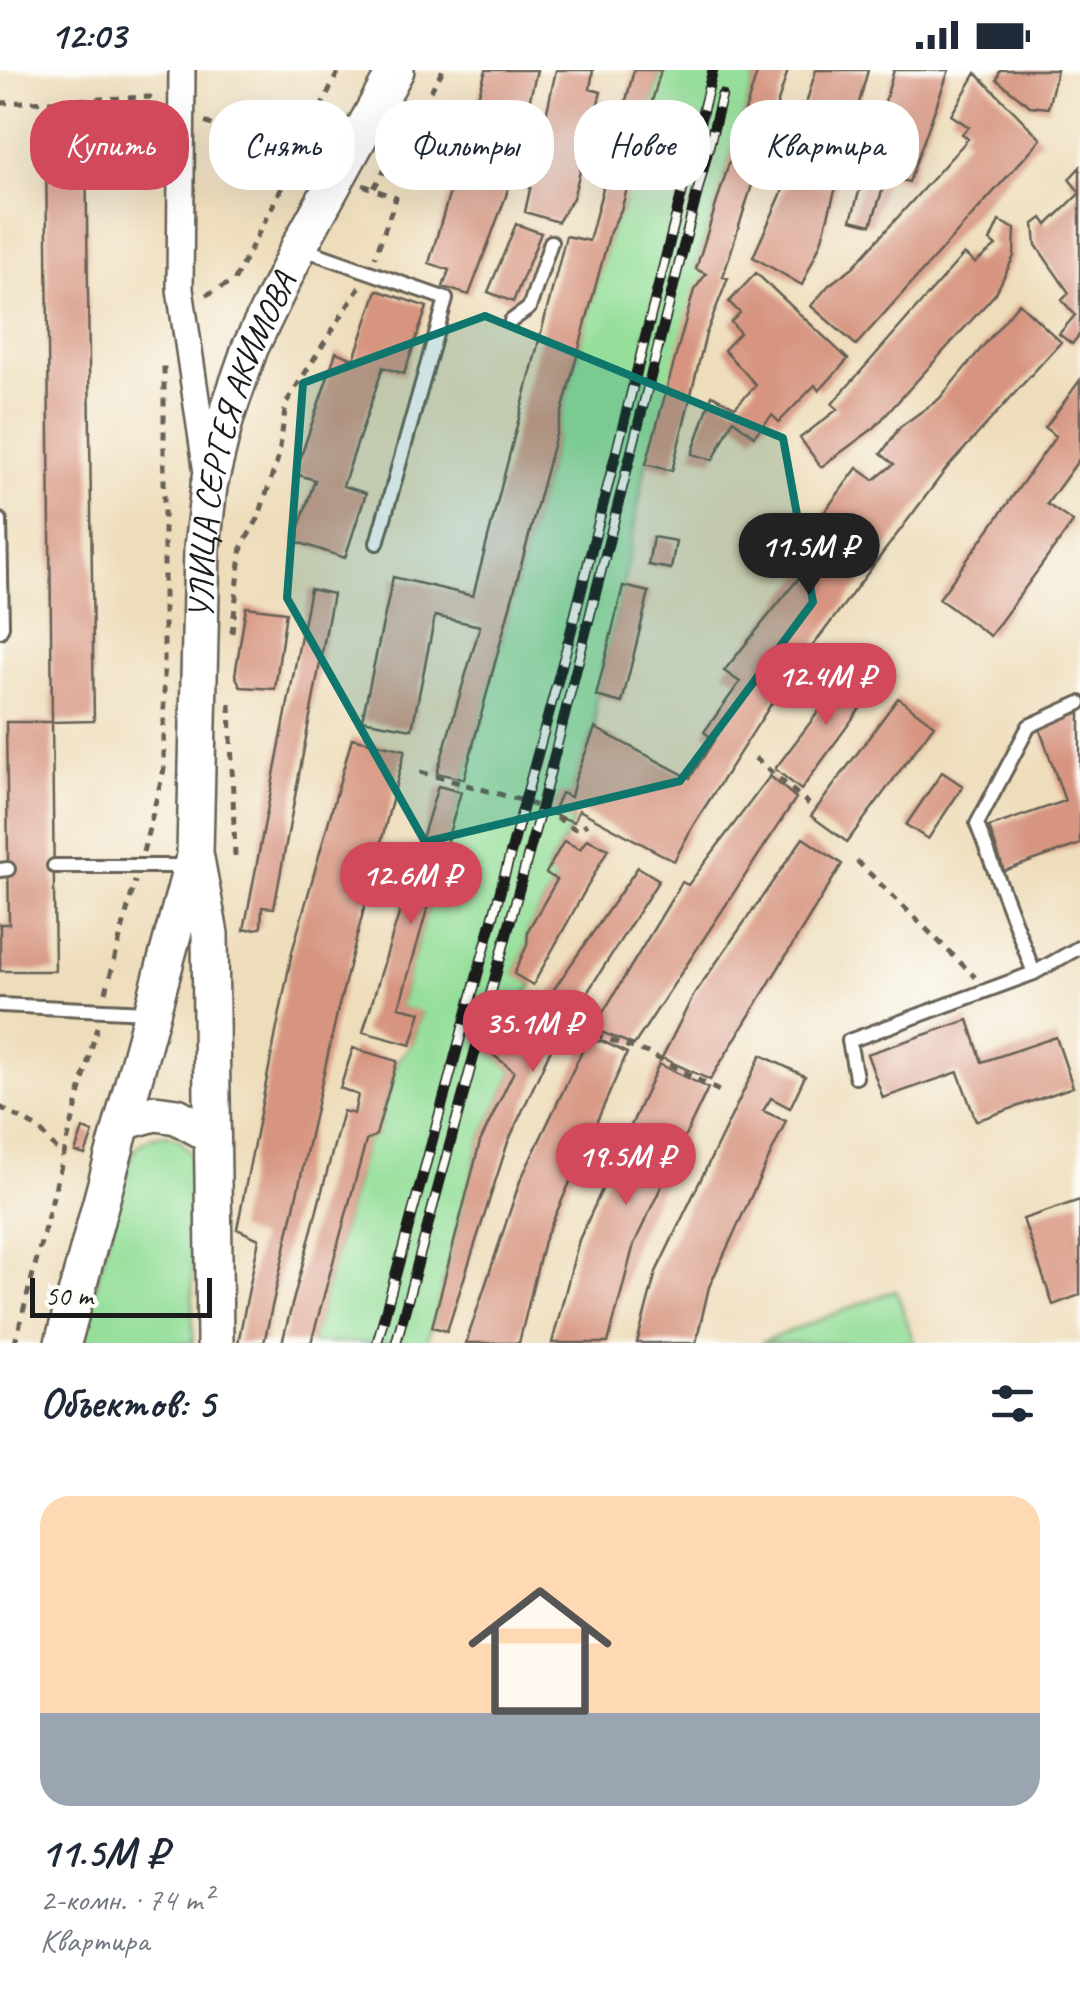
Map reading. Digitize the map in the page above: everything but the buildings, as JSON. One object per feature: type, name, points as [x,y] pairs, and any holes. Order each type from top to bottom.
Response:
[{"type":"main road","name":"УЛИЦА СЕРГЕЯ АКИМОВА","points":[[355,143],[393,71]]},
{"type":"main road","name":"УЛИЦА СЕРГЕЯ АКИМОВА","points":[[63,1343],[193,860],[202,548],[209,486],[226,417],[250,348],[330,190]]},
{"type":"main road","name":"УЛИЦА СЕРГЕЯ АКИМОВА","points":[[193,860],[210,934],[214,1343]]},
{"type":"main road","points":[[123,1122],[155,1113],[177,1116],[212,1135]]},
{"type":"street","points":[[181,100],[182,70]]},
{"type":"street","points":[[181,190],[180,289],[209,486]]},
{"type":"lane","points":[[511,321],[530,308],[551,242]]},
{"type":"lane","points":[[298,247],[446,299],[378,542]]},
{"type":"lane","points":[[0,520],[0,630]]},
{"type":"lane","points":[[1034,973],[976,824],[1029,726],[1080,702]]},
{"type":"lane","points":[[54,866],[193,860]]},
{"type":"lane","points":[[856,1077],[850,1041],[1034,973],[1080,947]]},
{"type":"lane","points":[[0,1004],[152,1012]]},
{"type":"path","points":[[325,100],[339,70]]},
{"type":"path","points":[[374,189],[443,70]]},
{"type":"path","points":[[150,97],[154,84]]},
{"type":"path","points":[[0,103],[150,97],[153,100]]},
{"type":"path","points":[[232,634],[242,546],[258,519],[279,455],[286,403],[370,273],[396,198],[355,182]]},
{"type":"path","points":[[182,308],[234,281],[281,190]]},
{"type":"path","points":[[14,1343],[164,770],[164,358]]},
{"type":"path","points":[[230,701],[235,856]]},
{"type":"path","points":[[755,758],[810,804]]},
{"type":"path","points":[[420,772],[524,801],[577,830],[587,824]]},
{"type":"path","points":[[857,862],[987,990]]},
{"type":"path","points":[[580,1030],[648,1053],[719,1090]]},
{"type":"path","points":[[0,1107],[38,1129],[63,1156]]},
{"type":"highlighted area","points":[[485,316],[783,438],[813,602],[680,781],[425,842],[287,598],[303,383]]},
{"type":"green space","points":[[661,70],[758,70],[749,100],[730,100],[730,159],[696,268],[706,274],[646,464],[623,586],[596,696],[595,728],[571,797],[561,794],[552,813],[574,822],[546,872],[557,880],[528,930],[527,945],[515,973],[533,985],[488,1050],[514,1071],[480,1142],[425,1343],[311,1343],[366,1141],[376,1135],[397,1061],[411,1045],[421,1013],[399,1007],[461,792],[610,232],[627,190],[710,190],[710,100],[652,100]]},
{"type":"green space","points":[[166,1135],[180,1140],[191,1155],[193,1343],[80,1343],[131,1155],[146,1140]]},
{"type":"green space","points":[[896,1290],[914,1343],[760,1343]]},
{"type":"railway","points":[[377,1343],[569,639],[713,70]]},
{"type":"railway","points":[[396,1343],[541,808],[722,95]]}]
